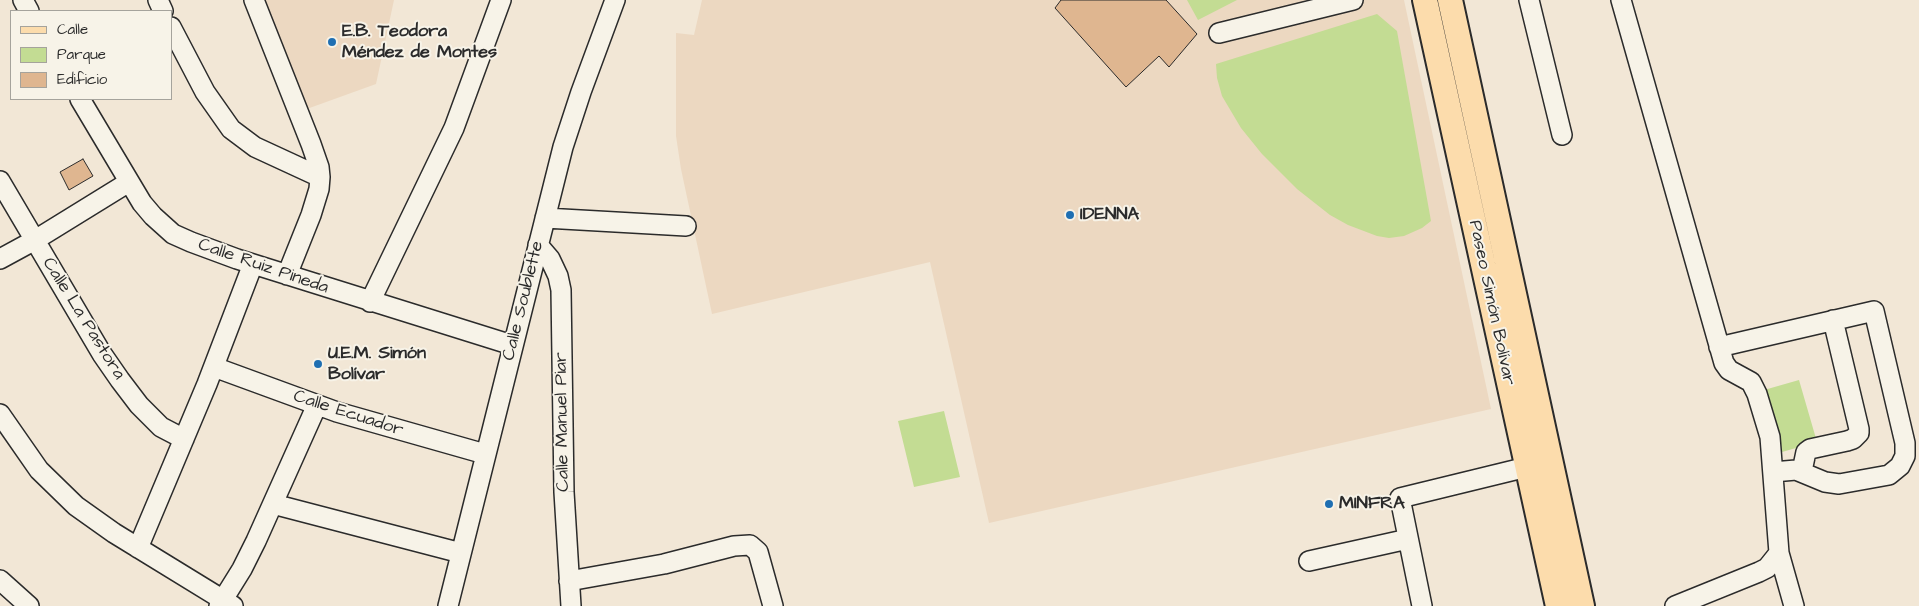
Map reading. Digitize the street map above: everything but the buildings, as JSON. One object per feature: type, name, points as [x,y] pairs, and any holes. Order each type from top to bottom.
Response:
[{"type":"main road","name":"Paseo Simón Bolívar","points":[[1425,0],[1558,606]]},
{"type":"main road","name":"Paseo Simón Bolívar","points":[[1450,0],[1582,606]]},
{"type":"street","points":[[254,0],[319,167],[320,177],[311,215],[287,275]]},
{"type":"street","points":[[370,302],[418,207],[454,128],[502,0]]},
{"type":"street","name":"Calle Soublette","points":[[448,606],[563,147],[615,0]]},
{"type":"street","points":[[1219,33],[1312,4],[1353,0]]},
{"type":"street","points":[[1529,0],[1562,135]]},
{"type":"street","points":[[1621,0],[1725,366],[1751,382],[1754,386],[1770,437],[1779,553],[1794,606]]},
{"type":"street","points":[[172,29],[205,92],[231,129],[255,147],[320,177]]},
{"type":"street","name":"Calle Ruiz Pineda","points":[[81,100],[129,182],[153,216],[173,234],[190,242],[253,264],[512,345]]},
{"type":"street","name":"Calle La Pastora","points":[[0,181],[102,354],[120,380],[139,405],[160,427],[184,439]]},
{"type":"street","points":[[0,259],[35,240],[129,182]]},
{"type":"street","points":[[545,218],[686,226]]},
{"type":"street","name":"Calle Manuel Piar","points":[[538,245],[550,259],[558,276],[561,290],[564,492],[571,606]]},
{"type":"street","points":[[138,548],[214,367],[253,264]]},
{"type":"street","points":[[1719,347],[1874,311],[1904,434],[1905,456],[1897,470],[1889,475],[1846,483],[1825,482],[1802,471],[1773,472]]},
{"type":"street","points":[[1802,471],[1806,452],[1853,439],[1860,429],[1833,320]]},
{"type":"street","name":"Calle Ecuador","points":[[214,367],[337,412],[485,454]]},
{"type":"street","points":[[0,414],[39,470],[76,506],[96,521],[225,604],[316,405]]},
{"type":"street","points":[[1422,606],[1400,498],[1527,467]]},
{"type":"street","points":[[272,504],[461,553]]},
{"type":"street","points":[[1309,561],[1408,540]]},
{"type":"street","points":[[569,581],[664,564],[734,546],[750,545],[758,552],[773,606]]},
{"type":"street","points":[[1675,606],[1767,568],[1779,553]]},
{"type":"street","points":[[0,580],[29,606]]},
{"type":"shaded area","name":"E.B. Teodora Méndez de Montes","points":[[263,0],[394,0],[376,84],[304,110]]},
{"type":"shaded area","name":"IDENNA","points":[[702,0],[1404,0],[1491,409],[989,523],[930,262],[712,314],[681,169],[676,136],[676,33],[694,35]]},
{"type":"green space","points":[[1187,0],[1237,0],[1198,20]]},
{"type":"green space","points":[[1377,14],[1397,31],[1431,221],[1422,228],[1404,236],[1389,238],[1377,236],[1348,225],[1330,215],[1297,189],[1262,154],[1241,128],[1222,96],[1217,78],[1216,64]]},
{"type":"green space","points":[[1799,380],[1817,442],[1782,452],[1764,390]]},
{"type":"green space","points":[[944,411],[960,477],[914,487],[898,421]]},
{"type":"place","name":"E.B. Teodora Méndez de Montes","points":[[332,42]]},
{"type":"place","name":"IDENNA","points":[[1070,215]]},
{"type":"place","name":"U.E.M. Simón Bolívar","points":[[318,364]]},
{"type":"place","name":"MINFRA","points":[[1329,504]]}]
